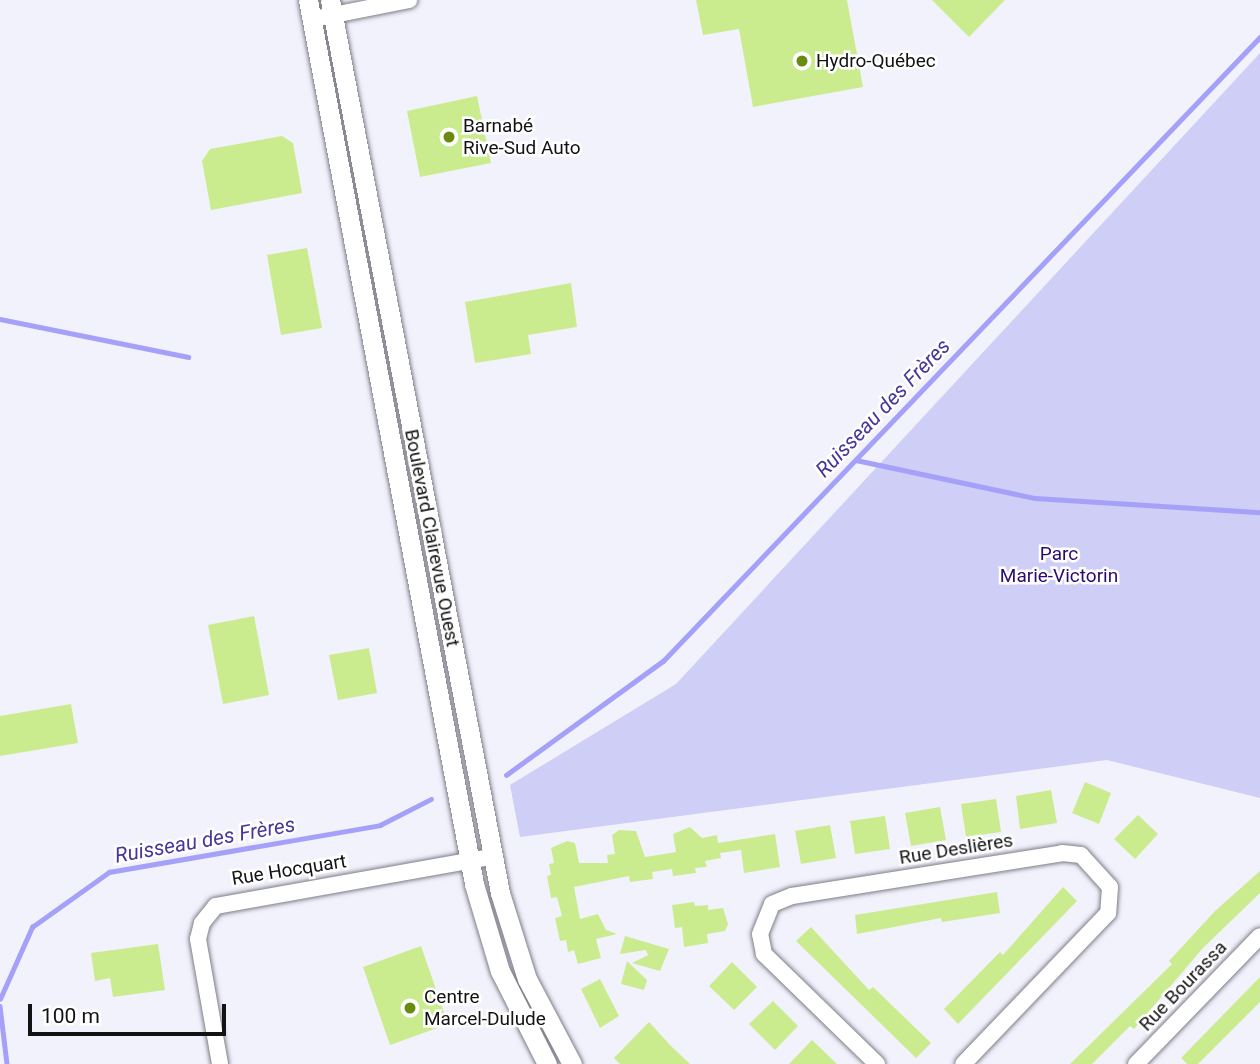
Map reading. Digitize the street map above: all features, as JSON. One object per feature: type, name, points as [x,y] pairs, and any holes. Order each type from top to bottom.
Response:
[{"type":"street","points":[[310,10],[410,0]]},
{"type":"street","name":"Boulevard Clairevue Ouest","points":[[332,8],[492,857],[527,979],[572,1064]]},
{"type":"street","name":"Boulevard Clairevue Ouest","points":[[310,10],[470,861],[500,971],[547,1064]]},
{"type":"street","points":[[352,234],[374,230]]},
{"type":"street","points":[[427,631],[449,627]]},
{"type":"street","name":"Rue Deslières","points":[[877,1064],[764,954],[760,934],[772,904],[792,896],[1066,853],[1081,855],[1110,887],[1108,913],[963,1064]]},
{"type":"street","name":"Rue Hocquart","points":[[220,1064],[198,945],[200,928],[212,910],[238,899],[492,857]]},
{"type":"street","name":"Rue Bourassa","points":[[1136,1064],[1260,936]]},
{"type":"green space","name":"Parc Marie-Victorin","points":[[1260,53],[1260,798],[1107,760],[520,837],[510,785],[676,684]]},
{"type":"building","name":"Hydro-Québec","points":[[696,0],[847,0],[863,87],[753,107],[739,29],[703,35]]},
{"type":"building","points":[[932,0],[1005,0],[969,37]]},
{"type":"building","name":"Barnabé Rive-Sud Auto","points":[[477,96],[491,163],[420,177],[407,111]]},
{"type":"building","points":[[282,136],[293,143],[302,193],[211,210],[202,161],[210,149]]},
{"type":"building","points":[[307,248],[322,328],[281,335],[267,255]]},
{"type":"building","points":[[571,283],[577,327],[528,335],[531,354],[475,363],[465,302]]},
{"type":"building","points":[[254,616],[269,695],[223,704],[208,625]]},
{"type":"building","points":[[369,648],[377,693],[338,700],[329,655]]},
{"type":"building","points":[[71,704],[78,743],[0,756],[0,716]]},
{"type":"building","points":[[1085,782],[1111,793],[1099,824],[1072,813]]},
{"type":"building","points":[[1051,790],[1057,823],[1020,829],[1016,796]]},
{"type":"building","points":[[996,799],[1001,832],[966,837],[961,804]]},
{"type":"building","points":[[940,807],[946,840],[911,846],[905,813]]},
{"type":"building","points":[[1138,815],[1158,834],[1135,859],[1114,839]]},
{"type":"building","points":[[885,816],[890,849],[855,854],[850,821]]},
{"type":"building","points":[[830,825],[836,858],[801,864],[795,831]]},
{"type":"building","points":[[690,827],[702,838],[717,835],[718,843],[775,834],[780,867],[744,873],[741,850],[720,853],[721,858],[705,861],[707,867],[695,868],[696,873],[673,876],[672,869],[652,872],[653,879],[630,882],[629,876],[574,887],[580,919],[598,914],[606,930],[617,934],[596,939],[601,958],[578,964],[574,950],[568,952],[566,940],[560,941],[555,918],[562,916],[557,897],[551,898],[547,876],[551,875],[549,864],[554,863],[551,848],[567,841],[575,843],[579,863],[608,863],[607,855],[615,854],[612,835],[619,830],[636,831],[645,857],[676,852],[673,834]]},
{"type":"building","points":[[1260,871],[1260,893],[1203,948],[1134,1029],[1130,1026],[1092,1064],[1070,1064],[1172,964],[1169,961],[1215,911]]},
{"type":"building","points":[[1063,887],[1077,901],[958,1024],[944,1009],[1000,952],[1003,955]]},
{"type":"building","points":[[997,892],[1000,913],[942,922],[941,918],[857,934],[855,915]]},
{"type":"building","points":[[694,902],[695,906],[708,905],[708,910],[723,908],[728,924],[725,931],[707,934],[708,943],[684,947],[682,927],[675,928],[672,905]]},
{"type":"building","points":[[811,927],[869,990],[873,987],[931,1043],[916,1058],[796,941]]},
{"type":"building","points":[[625,936],[669,949],[660,971],[632,963],[648,955],[646,950],[620,954]]},
{"type":"building","points":[[158,944],[165,990],[113,997],[110,978],[95,981],[91,953]]},
{"type":"building","name":"Centre Marcel-Dulude","points":[[421,946],[448,1024],[390,1045],[363,967]]},
{"type":"building","points":[[627,961],[647,980],[644,990],[621,984]]},
{"type":"building","points":[[732,962],[757,987],[734,1010],[709,986]]},
{"type":"building","points":[[1260,977],[1260,1002],[1198,1064],[1187,1064],[1181,1058]]},
{"type":"building","points":[[600,979],[619,1016],[600,1028],[581,989]]},
{"type":"building","points":[[773,1001],[798,1026],[775,1050],[749,1024]]},
{"type":"building","points":[[649,1022],[690,1064],[620,1064],[614,1058]]},
{"type":"building","points":[[812,1040],[837,1064],[789,1064]]},
{"type":"waterway","name":"Ruisseau des Frères","points":[[506,775],[663,661],[1260,37]]},
{"type":"waterway","points":[[0,319],[188,357]]},
{"type":"waterway","points":[[856,460],[1035,498],[1260,512]]},
{"type":"waterway","name":"Ruisseau des Frères","points":[[0,999],[32,927],[109,872],[380,825],[431,799]]},
{"type":"waterway","name":"Ruisseau des Frères","points":[[0,1006],[7,1064]]},
{"type":"place","name":"Hydro-Québec","points":[[802,61]]},
{"type":"place","name":"Barnabé Rive-Sud Auto","points":[[449,137]]},
{"type":"place","name":"Centre Marcel-Dulude","points":[[410,1008]]}]
